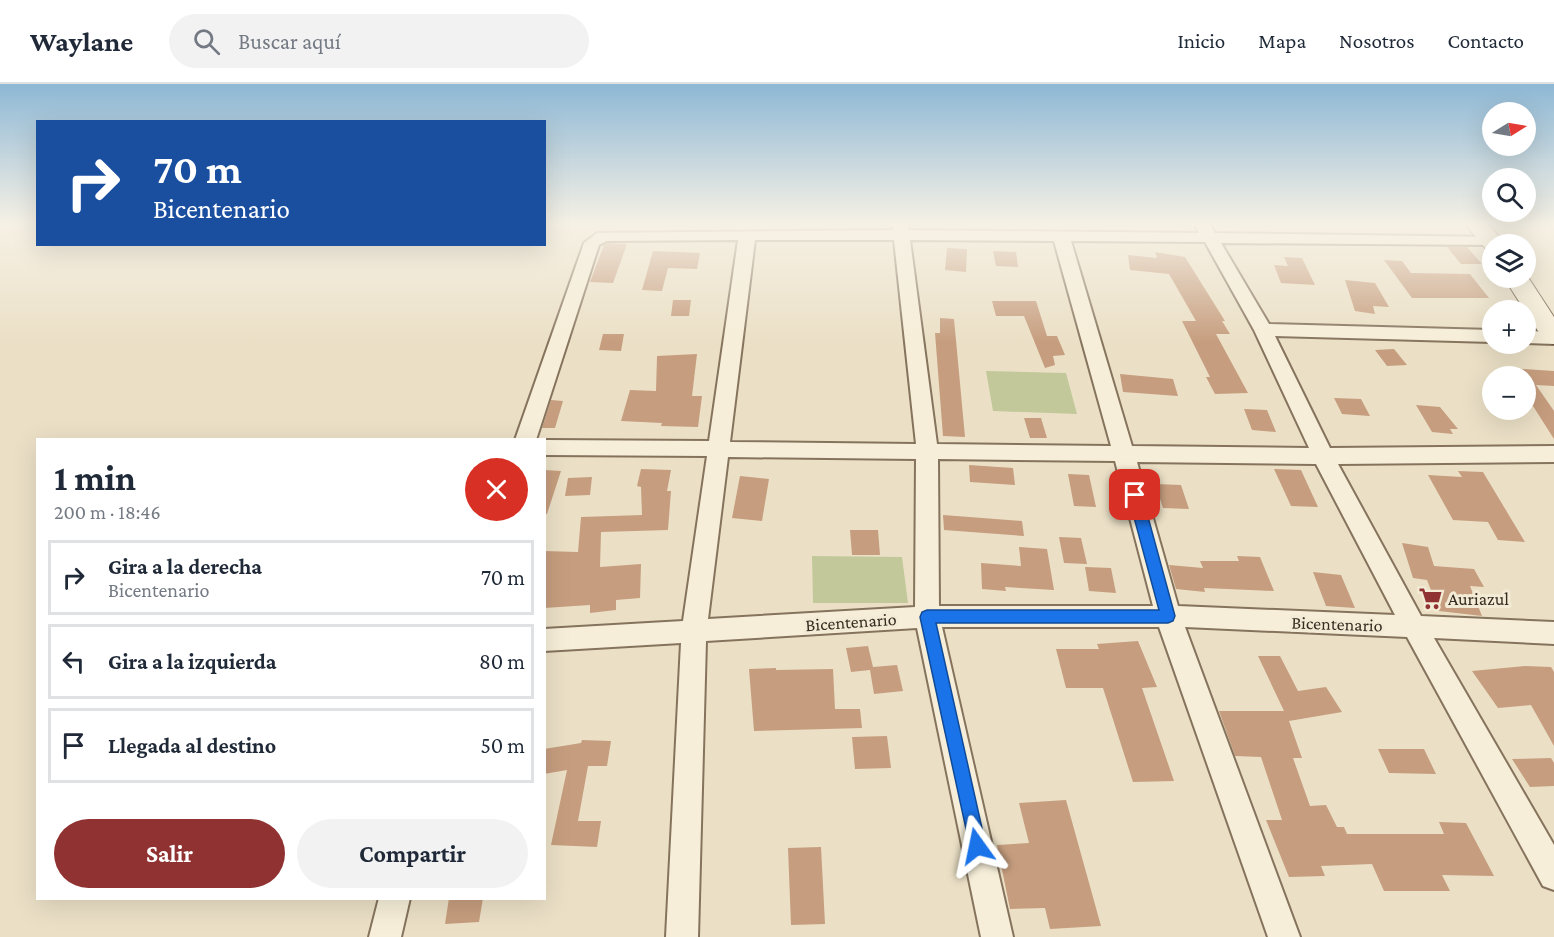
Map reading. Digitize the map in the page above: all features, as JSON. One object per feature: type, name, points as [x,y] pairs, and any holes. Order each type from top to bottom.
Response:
[{"type":"street","points":[[526,438],[585,264]]},
{"type":"street","points":[[682,937],[694,632],[743,264]]},
{"type":"street","points":[[906,264],[927,452],[927,617],[997,937]]},
{"type":"street","points":[[1069,264],[1168,616],[1284,937]]},
{"type":"street","points":[[1226,264],[1263,330],[1323,456],[1414,627],[1554,875]]},
{"type":"street","points":[[1522,288],[1554,337]]},
{"type":"street","points":[[1263,330],[1482,336]]},
{"type":"street","points":[[1536,337],[1554,337]]},
{"type":"street","points":[[546,447],[1323,456],[1554,454]]},
{"type":"street","name":"Bicentenario","points":[[546,640],[927,617],[1168,616],[1554,633]]},
{"type":"street","points":[[385,937],[394,900]]},
{"type":"green space","points":[[986,371],[1066,373],[1077,414],[993,411]]},
{"type":"green space","points":[[812,556],[902,557],[908,603],[813,603]]},
{"type":"building","points":[[597,264],[620,264],[613,283],[590,282]]},
{"type":"building","points":[[649,264],[698,264],[697,269],[668,268],[662,291],[642,290]]},
{"type":"building","points":[[946,264],[966,264],[966,272],[945,270]]},
{"type":"building","points":[[996,264],[1018,264],[1018,267],[996,266]]},
{"type":"building","points":[[1129,264],[1189,264],[1225,321],[1222,321],[1230,334],[1216,334],[1248,393],[1215,394],[1206,377],[1210,377],[1182,321],[1196,321],[1169,274],[1130,270]]},
{"type":"building","points":[[1287,264],[1305,264],[1315,285],[1281,283],[1274,265],[1288,266]]},
{"type":"building","points":[[1387,264],[1404,264],[1411,273],[1470,274],[1489,298],[1412,298]]},
{"type":"building","points":[[1345,280],[1375,283],[1389,307],[1373,306],[1375,314],[1355,311]]},
{"type":"building","points":[[673,300],[691,300],[689,316],[671,316]]},
{"type":"building","points":[[992,301],[1036,301],[1047,336],[1057,336],[1065,355],[1053,356],[1055,365],[1045,368],[1024,316],[996,316]]},
{"type":"building","points":[[940,318],[954,319],[965,437],[943,436],[935,333],[940,333]]},
{"type":"building","points":[[603,334],[624,334],[621,351],[599,350]]},
{"type":"building","points":[[1394,349],[1407,365],[1387,366],[1375,350]]},
{"type":"building","points":[[697,354],[692,396],[702,396],[698,427],[661,426],[662,423],[621,421],[630,390],[656,391],[657,356]]},
{"type":"building","points":[[1536,370],[1554,371],[1554,386],[1536,385]]},
{"type":"building","points":[[1120,374],[1173,379],[1178,396],[1123,392]]},
{"type":"building","points":[[1536,385],[1554,411],[1554,439],[1536,411]]},
{"type":"building","points":[[1334,398],[1361,399],[1370,416],[1342,414]]},
{"type":"building","points":[[551,400],[563,401],[555,428],[542,428]]},
{"type":"building","points":[[1416,405],[1440,407],[1458,429],[1450,429],[1453,434],[1432,432]]},
{"type":"building","points":[[1244,409],[1267,410],[1276,432],[1252,430]]},
{"type":"building","points":[[1024,418],[1041,418],[1047,438],[1030,438]]},
{"type":"building","points":[[969,465],[1013,468],[1015,485],[970,482]]},
{"type":"building","points":[[641,469],[671,470],[667,491],[671,491],[668,530],[601,532],[600,567],[641,564],[640,598],[616,600],[616,610],[590,613],[590,605],[546,608],[546,551],[578,552],[581,517],[642,515],[641,487],[637,486]]},
{"type":"building","points":[[1274,469],[1301,470],[1318,507],[1291,506]]},
{"type":"building","points":[[546,470],[561,471],[547,514]]},
{"type":"building","points":[[1458,471],[1483,472],[1525,542],[1498,540],[1488,522],[1453,520],[1428,475],[1462,477]]},
{"type":"building","points":[[1068,474],[1089,475],[1096,507],[1074,506]]},
{"type":"building","points":[[740,476],[769,479],[762,521],[732,518]]},
{"type":"building","points":[[592,477],[590,495],[565,496],[568,478]]},
{"type":"building","points":[[1155,484],[1181,485],[1189,509],[1163,508]]},
{"type":"building","points":[[943,515],[1022,521],[1024,536],[944,530]]},
{"type":"building","points":[[850,530],[878,530],[880,555],[852,555]]},
{"type":"building","points":[[1059,537],[1081,538],[1087,564],[1064,563]]},
{"type":"building","points":[[1402,543],[1428,547],[1434,566],[1474,569],[1484,587],[1470,586],[1482,616],[1439,611],[1427,580],[1413,578]]},
{"type":"building","points":[[1019,547],[1047,549],[1054,590],[1005,587],[1006,591],[982,589],[981,563],[1021,566]]},
{"type":"building","points":[[1237,556],[1260,557],[1274,591],[1204,588],[1205,592],[1176,589],[1169,565],[1203,568],[1200,561],[1239,561]]},
{"type":"building","points":[[1085,567],[1111,568],[1116,593],[1089,591]]},
{"type":"building","points":[[1313,572],[1341,575],[1355,608],[1326,606]]},
{"type":"building","points":[[1138,641],[1157,687],[1142,688],[1174,781],[1133,782],[1103,688],[1066,688],[1056,649],[1099,649],[1097,644]]},
{"type":"building","points":[[868,646],[873,667],[897,665],[903,691],[874,694],[870,670],[851,672],[846,648]]},
{"type":"building","points":[[1258,656],[1280,656],[1298,691],[1326,687],[1342,712],[1289,721],[1302,758],[1293,758],[1310,806],[1326,805],[1337,827],[1344,827],[1347,834],[1444,834],[1439,822],[1466,823],[1494,876],[1442,875],[1450,891],[1384,891],[1372,864],[1321,866],[1325,876],[1289,877],[1266,820],[1282,820],[1261,757],[1235,756],[1219,711],[1284,711]]},
{"type":"building","points":[[1525,666],[1551,667],[1554,672],[1554,746],[1531,705],[1498,708],[1472,671]]},
{"type":"building","points":[[776,668],[776,670],[833,669],[835,709],[860,709],[862,728],[754,731],[749,669]]},
{"type":"building","points":[[887,736],[891,768],[855,769],[852,737]]},
{"type":"building","points":[[582,740],[611,741],[607,766],[588,766],[578,821],[601,821],[597,847],[551,845],[567,770],[546,774],[546,749],[581,743]]},
{"type":"building","points":[[1378,749],[1424,749],[1436,774],[1389,773]]},
{"type":"building","points":[[1551,758],[1554,763],[1554,786],[1530,787],[1512,759]]},
{"type":"building","points":[[1066,800],[1101,926],[1050,929],[1045,908],[1010,909],[997,845],[1029,843],[1019,803]]},
{"type":"building","points":[[821,847],[825,924],[791,925],[788,848]]},
{"type":"building","points":[[449,900],[483,900],[479,922],[445,924]]},
{"type":"place","name":"Auriazul","points":[[1430,599]]},
{"type":"route","points":[[977,846],[927,617],[1168,616],[1135,495]]}]
